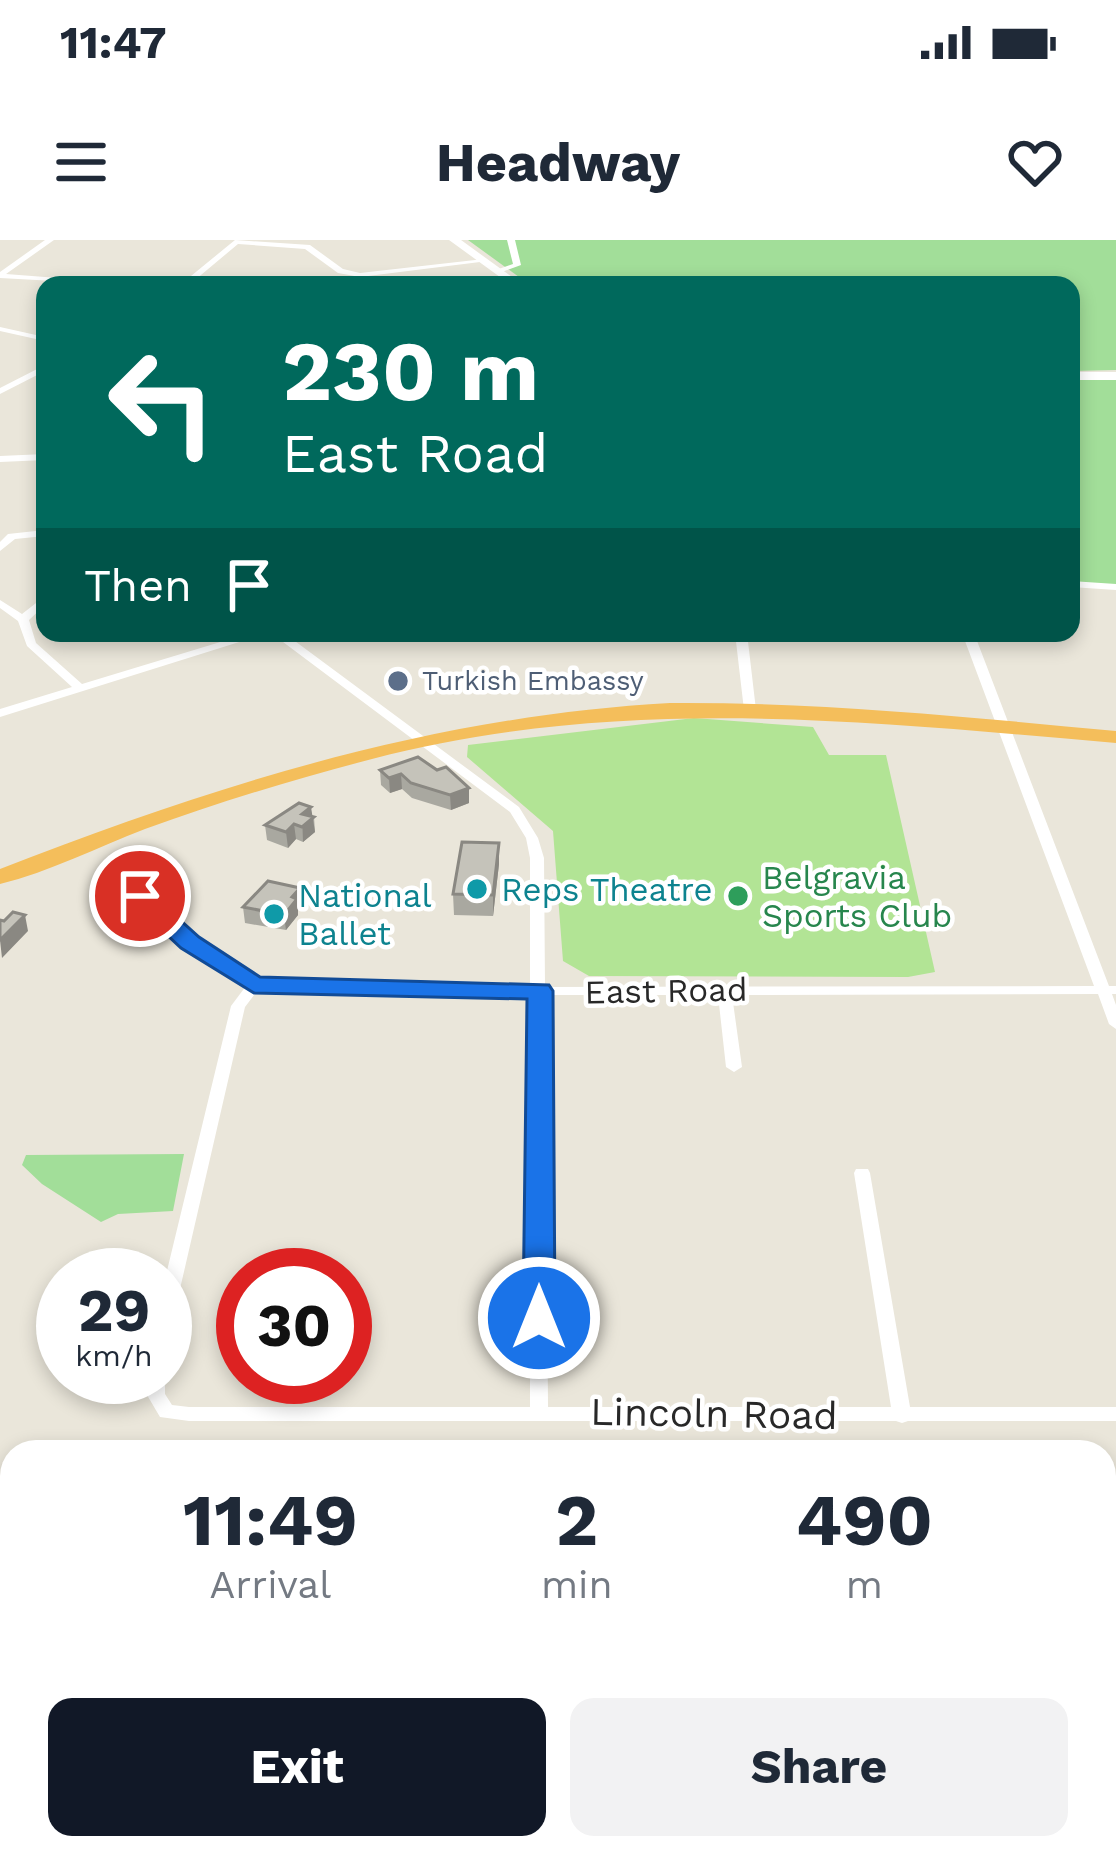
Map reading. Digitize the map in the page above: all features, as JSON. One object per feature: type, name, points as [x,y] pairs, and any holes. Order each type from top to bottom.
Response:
[{"type":"highway","points":[[0,877],[305,770],[419,739],[608,712],[750,710],[1116,737]]},
{"type":"street","points":[[0,275],[50,240]]},
{"type":"street","points":[[454,240],[505,276]]},
{"type":"street","points":[[499,272],[518,263],[511,240]]},
{"type":"street","points":[[195,276],[238,241],[312,248],[341,271],[360,275],[484,261]]},
{"type":"street","points":[[0,275],[36,278]]},
{"type":"street","points":[[0,329],[36,337]]},
{"type":"street","points":[[0,391],[36,373]]},
{"type":"street","points":[[1080,376],[1116,376]]},
{"type":"street","points":[[0,459],[36,457]]},
{"type":"street","points":[[0,548],[12,536],[36,534]]},
{"type":"street","points":[[1080,585],[1116,587]]},
{"type":"street","points":[[0,603],[23,619],[32,644],[80,688]]},
{"type":"street","points":[[23,619],[36,607]]},
{"type":"street","points":[[0,713],[232,642]]},
{"type":"street","points":[[289,642],[515,810],[532,838],[540,991],[539,1411]]},
{"type":"street","points":[[742,642],[750,710]]},
{"type":"street","points":[[971,642],[1000,727],[1110,990],[1116,1024]]},
{"type":"street","points":[[114,871],[190,942],[254,985],[238,1006],[181,1248]]},
{"type":"street","name":"East Road","points":[[254,985],[540,991],[1110,990]]},
{"type":"street","points":[[724,989],[734,1066]]},
{"type":"street","points":[[862,1173],[902,1416]]},
{"type":"street","name":"Lincoln Road","points":[[162,1404],[167,1412],[1116,1414]]},
{"type":"green space","points":[[468,240],[1116,240],[1116,370],[1080,371],[1080,276],[518,276]]},
{"type":"green space","points":[[1080,380],[1116,380],[1116,585],[1080,583]]},
{"type":"green space","name":"Belgravia Sports Club","points":[[694,718],[813,727],[829,755],[886,755],[935,972],[908,977],[589,976],[563,961],[553,831],[467,757],[468,745]]},
{"type":"green space","points":[[184,1154],[173,1211],[118,1214],[101,1222],[42,1184],[22,1165],[26,1155]]},
{"type":"building","points":[[418,757],[437,770],[446,767],[469,788],[450,795],[411,783],[401,774],[389,778],[380,770]]},
{"type":"building","points":[[299,803],[311,807],[302,814],[314,817],[302,827],[294,824],[286,832],[265,825]]},
{"type":"building","points":[[462,842],[499,843],[493,895],[453,894]]},
{"type":"building","points":[[268,881],[300,888],[284,915],[243,907]]},
{"type":"building","points":[[13,912],[25,915],[0,940],[0,920]]},
{"type":"place","name":"Turkish Embassy","points":[[398,681]]},
{"type":"place","name":"Reps Theatre","points":[[477,889]]},
{"type":"place","name":"Belgravia Sports Club","points":[[738,896]]},
{"type":"place","name":"National Ballet","points":[[274,914]]},
{"type":"route","points":[[140,896],[190,942],[254,985],[540,991],[539,1318]]}]
